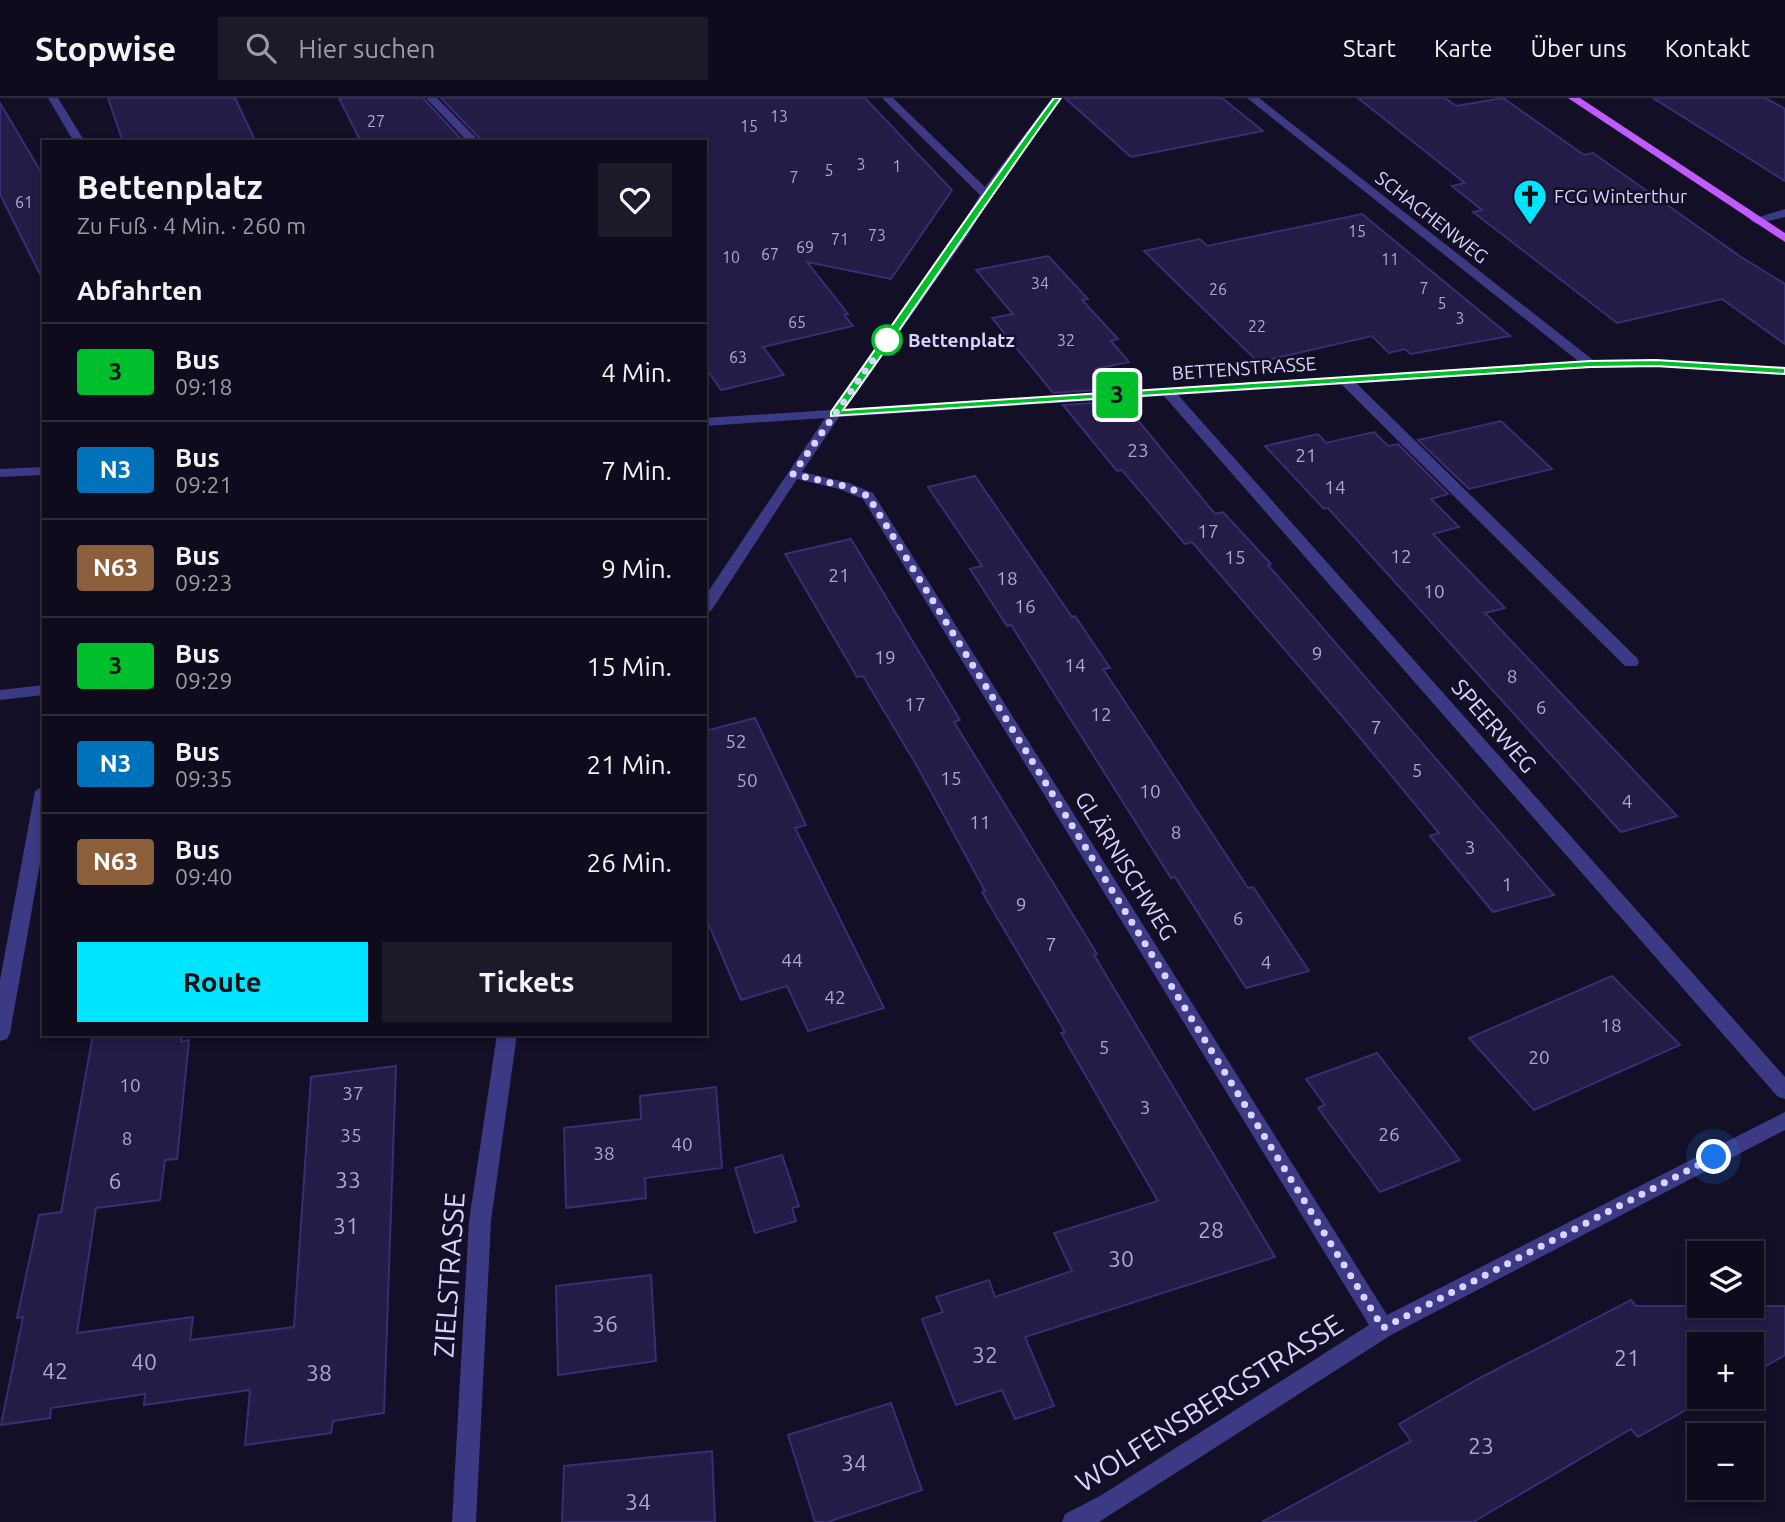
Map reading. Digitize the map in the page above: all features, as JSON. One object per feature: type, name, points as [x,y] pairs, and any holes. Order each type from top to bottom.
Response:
[{"type":"main road","points":[[1573,98],[1785,238]]},
{"type":"street","points":[[53,98],[79,140]]},
{"type":"street","points":[[431,98],[473,140]]},
{"type":"street","points":[[887,98],[986,194]]},
{"type":"street","points":[[707,605],[793,474],[962,235],[986,194],[1057,98]]},
{"type":"street","name":"SCHACHENWEG","points":[[1252,98],[1590,364]]},
{"type":"street","points":[[1756,220],[1785,213]]},
{"type":"street","name":"BETTENSTRASSE","points":[[707,422],[1590,364],[1656,363],[1785,371]]},
{"type":"street","points":[[1345,380],[1631,662]]},
{"type":"street","name":"SPEERWEG","points":[[1168,392],[1785,1091]]},
{"type":"street","points":[[0,473],[42,471]]},
{"type":"street","name":"GLÄRNISCHWEG","points":[[793,474],[844,486],[868,496],[1383,1328]]},
{"type":"street","points":[[0,695],[42,690]]},
{"type":"street","points":[[0,1033],[42,802]]},
{"type":"street","name":"ZIELSTRASSE","points":[[464,1522],[480,1221],[507,1036]]},
{"type":"street","name":"WOLFENSBERGSTRASSE","points":[[1074,1522],[1109,1504],[1383,1328],[1785,1120]]},
{"type":"building","points":[[108,98],[235,98],[255,140],[122,140]]},
{"type":"building","points":[[339,98],[423,98],[462,140],[360,140]]},
{"type":"building","points":[[441,98],[865,98],[952,190],[891,279],[807,262],[848,314],[844,315],[853,326],[763,347],[784,375],[721,390],[707,370],[707,140],[481,140]]},
{"type":"building","points":[[1065,98],[1222,98],[1263,131],[1131,157]]},
{"type":"building","points":[[1358,98],[1445,98],[1456,106],[1503,98],[1584,155],[1593,153],[1741,257],[1785,284],[1785,344],[1722,299],[1617,323],[1473,212],[1482,210],[1452,186],[1465,183]]},
{"type":"building","points":[[1653,98],[1765,98],[1785,109],[1785,181]]},
{"type":"building","points":[[0,103],[42,174],[42,278],[0,194]]},
{"type":"building","points":[[1362,214],[1510,336],[1411,354],[1405,349],[1389,353],[1372,336],[1258,362],[1144,251],[1200,239],[1207,246]]},
{"type":"building","points":[[1048,256],[1088,299],[1082,300],[1118,339],[1111,341],[1129,362],[1095,369],[1112,389],[1053,393],[992,318],[1013,314],[976,270]]},
{"type":"building","points":[[1122,401],[1215,514],[1223,512],[1271,564],[1268,565],[1554,895],[1493,912],[1430,836],[1439,833],[1342,716],[1192,542],[1185,544],[1122,470],[1117,471],[1063,405]]},
{"type":"building","points":[[1501,421],[1552,469],[1469,489],[1418,440]]},
{"type":"building","points":[[1374,432],[1388,446],[1398,444],[1448,494],[1431,499],[1459,527],[1433,534],[1505,608],[1485,613],[1677,816],[1621,832],[1328,508],[1324,509],[1265,446],[1318,434],[1326,443]]},
{"type":"building","points":[[975,476],[1072,617],[1075,616],[1110,668],[1103,669],[1248,888],[1253,887],[1309,971],[1246,988],[1175,877],[1171,878],[1011,625],[1007,626],[970,569],[982,566],[928,487]]},
{"type":"building","points":[[851,539],[960,720],[954,722],[1097,954],[1094,955],[1275,1257],[1025,1337],[1054,1406],[1015,1419],[1002,1390],[956,1405],[922,1319],[943,1312],[936,1297],[989,1280],[995,1297],[1072,1271],[1054,1233],[1158,1201],[1061,1033],[1065,1032],[982,892],[985,891],[917,766],[863,676],[857,677],[785,554]]},
{"type":"building","points":[[755,718],[806,825],[795,828],[884,1008],[808,1031],[787,986],[741,1000],[707,921],[707,730]]},
{"type":"building","points":[[1612,976],[1680,1045],[1534,1110],[1469,1038]]},
{"type":"building","points":[[93,1036],[182,1036],[181,1042],[189,1040],[177,1159],[165,1160],[160,1200],[96,1208],[77,1333],[193,1317],[190,1340],[294,1327],[311,1077],[396,1066],[384,1413],[333,1421],[331,1433],[245,1445],[250,1390],[144,1405],[145,1394],[51,1408],[50,1418],[1,1425],[23,1317],[17,1318],[39,1215],[61,1212]]},
{"type":"building","points":[[1377,1053],[1460,1160],[1380,1192],[1318,1108],[1325,1105],[1306,1079]]},
{"type":"building","points":[[716,1087],[722,1168],[645,1178],[646,1198],[566,1208],[564,1128],[641,1119],[640,1096]]},
{"type":"building","points":[[782,1155],[799,1206],[792,1208],[796,1221],[755,1233],[735,1168]]},
{"type":"building","points":[[651,1275],[656,1361],[558,1375],[556,1286]]},
{"type":"building","points":[[1631,1300],[1636,1306],[1687,1306],[1687,1318],[1764,1318],[1764,1306],[1785,1306],[1785,1355],[1764,1367],[1764,1332],[1687,1332],[1688,1409],[1638,1437],[1631,1429],[1473,1522],[1262,1522],[1411,1441],[1399,1424],[1480,1378]]},
{"type":"building","points":[[891,1403],[922,1490],[828,1522],[815,1522],[788,1435]]},
{"type":"building","points":[[712,1451],[715,1522],[562,1522],[564,1466]]},
{"type":"bus line","name":"3","points":[[1057,98],[986,194],[962,235],[835,414],[1590,364],[1656,363],[1785,371]]},
{"type":"place","name":"FCG Winterthur","points":[[1530,226]]},
{"type":"place","name":"Bettenplatz","points":[[887,340]]},
{"type":"route","points":[[887,340],[793,474],[844,486],[868,496],[1383,1328],[1714,1157]]}]
